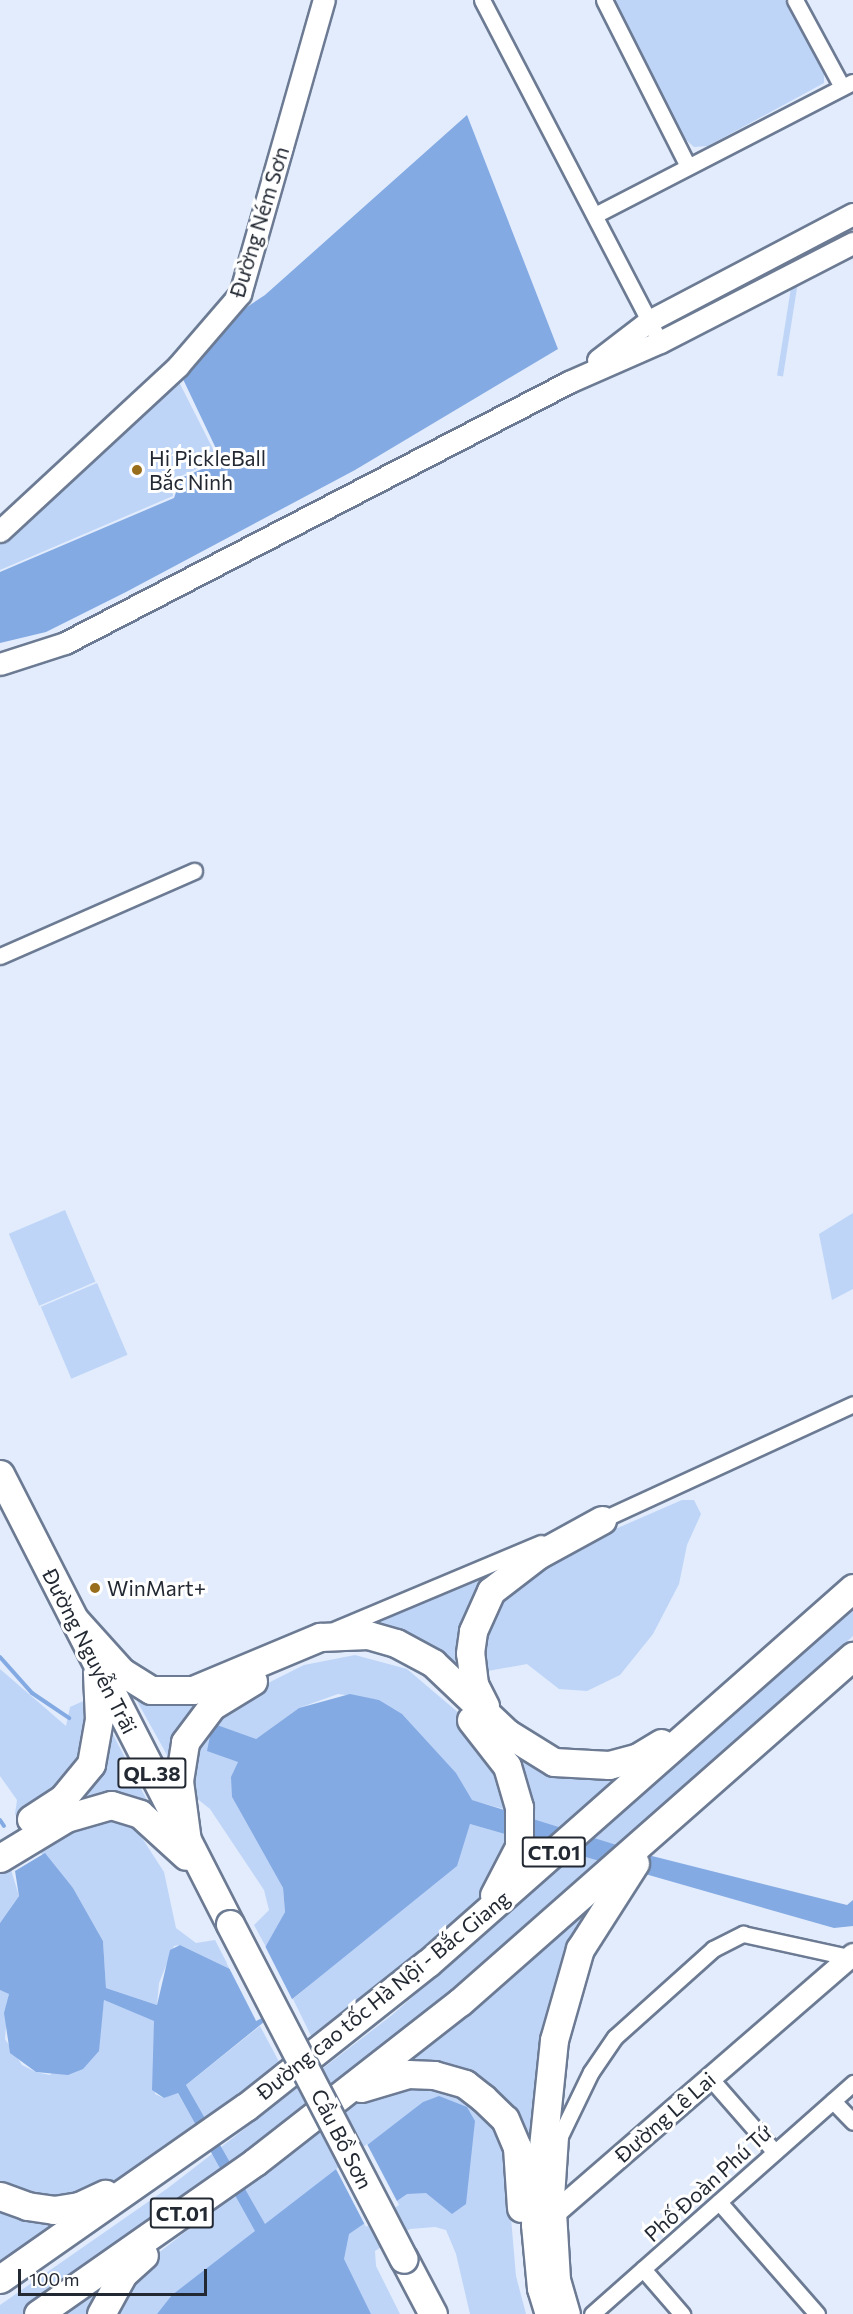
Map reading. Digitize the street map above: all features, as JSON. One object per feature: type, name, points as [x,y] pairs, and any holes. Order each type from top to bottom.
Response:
[{"type":"highway","name":"Đường Nguyễn Trãi","points":[[0,1474],[230,1924]]},
{"type":"highway","points":[[491,1718],[474,1684],[470,1653],[473,1631],[491,1591],[528,1562],[602,1520]]},
{"type":"highway","points":[[76,1621],[130,1678],[151,1690],[174,1692],[193,1690],[320,1636],[368,1635],[408,1648],[445,1672],[522,1746],[565,1765],[609,1765],[638,1758],[651,1751],[853,1573]]},
{"type":"highway","name":"Đường cao tốc Hà Nội - Bắc Giang","points":[[0,2280],[246,2107],[428,1963],[853,1588]]},
{"type":"highway","points":[[187,1841],[179,1770],[194,1726],[232,1692],[301,1658],[327,1652],[376,1651],[416,1668],[473,1721],[507,1766],[516,1794],[520,1833],[514,1861],[497,1890],[322,2046]]},
{"type":"highway","name":"CT.01","points":[[38,2314],[255,2162],[460,2002],[853,1656]]},
{"type":"highway","points":[[0,1839],[63,1798],[86,1772],[97,1742],[97,1666]]},
{"type":"highway","points":[[549,2314],[541,2289],[535,2224],[554,2040],[580,1949],[633,1865],[788,1727],[830,1676]]},
{"type":"highway","points":[[0,1858],[66,1818],[111,1806],[140,1814],[205,1876]]},
{"type":"highway","name":"Cầu Bồ Sơn","points":[[230,1924],[433,2314]]},
{"type":"highway","points":[[323,2109],[364,2086],[408,2074],[465,2084],[505,2119],[517,2146],[525,2273],[534,2314]]},
{"type":"highway","points":[[0,2196],[46,2210],[79,2206],[111,2191],[246,2107]]},
{"type":"highway","points":[[101,2314],[123,2274],[255,2162]]},
{"type":"main road","name":"Đường Ném Sơn","points":[[0,531],[178,366],[240,294],[324,0]]},
{"type":"main road","points":[[569,382],[649,321],[853,214]]},
{"type":"main road","points":[[816,233],[828,256]]},
{"type":"main road","points":[[0,664],[65,643],[569,382],[660,342],[853,243]]},
{"type":"main road","name":"Đường Lê Lai","points":[[555,2212],[852,1956]]},
{"type":"main road","points":[[555,2212],[559,2279],[569,2314]]},
{"type":"street","points":[[482,0],[660,342]]},
{"type":"street","points":[[604,0],[688,166]]},
{"type":"street","points":[[595,214],[847,85],[795,0]]},
{"type":"street","points":[[0,956],[194,871]]},
{"type":"street","points":[[320,1636],[602,1520],[853,1404]]},
{"type":"street","points":[[555,2212],[560,2136],[591,2072],[615,2037],[712,1949],[744,1934],[852,1956]]},
{"type":"street","points":[[710,2078],[774,2151]]},
{"type":"street","name":"Phố Đoàn Phú Tứ","points":[[592,2314],[853,2083]]},
{"type":"street","points":[[833,2101],[853,2122]]},
{"type":"street","points":[[719,2202],[817,2314]]},
{"type":"street","points":[[643,2269],[682,2314]]},
{"type":"shaded area","points":[[612,0],[788,0],[824,69],[824,83],[708,146],[694,147],[685,139]]},
{"type":"shaded area","points":[[796,256],[802,257],[783,376],[777,376]]},
{"type":"shaded area","name":"Hi PickleBall Bắc Ninh","points":[[178,380],[217,457],[213,462],[176,478],[171,484],[173,496],[0,570],[0,541]]},
{"type":"shaded area","points":[[65,1210],[95,1282],[39,1306],[9,1234]]},
{"type":"shaded area","points":[[853,1213],[853,1289],[832,1300],[819,1234]]},
{"type":"shaded area","points":[[97,1283],[127,1355],[71,1379],[41,1307]]},
{"type":"shaded area","points":[[682,1500],[694,1500],[701,1514],[687,1545],[679,1584],[653,1634],[620,1675],[587,1691],[559,1689],[527,1664],[482,1672],[481,1641],[507,1583],[590,1540]]},
{"type":"shaded area","points":[[505,1563],[468,1675],[371,1622]]},
{"type":"shaded area","points":[[853,1609],[853,1636],[533,1921],[358,2068],[23,2314],[0,2314],[0,2305],[168,2188],[392,2015]]},
{"type":"shaded area","points":[[355,1655],[407,1669],[460,1714],[485,1745],[511,1811],[471,1800],[379,1700],[338,1694],[299,1708],[256,1739],[238,1762],[232,1797],[283,1888],[285,1912],[266,1947],[254,1925],[269,1910],[264,1890],[210,1809],[190,1793],[198,1734],[258,1688],[304,1665]]},
{"type":"shaded area","points":[[0,1669],[66,1726],[70,1707],[88,1699],[89,1703],[77,1769],[19,1821],[15,1814],[17,1800],[0,1776]]},
{"type":"shaded area","points":[[137,1701],[170,1706],[200,1701],[172,1764]]},
{"type":"shaded area","points":[[104,1717],[151,1808],[65,1805]]},
{"type":"shaded area","points":[[499,1735],[641,1770],[508,1887],[520,1858]]},
{"type":"shaded area","points":[[100,1815],[133,1824],[164,1872],[176,1928],[196,1943],[215,1940],[230,1969],[180,1945],[174,1946],[159,1983],[157,2005],[106,1988],[103,1941],[73,1888],[35,1847]]},
{"type":"shaded area","points":[[470,1824],[512,1836],[485,1896],[315,2044],[293,1999],[350,1951]]},
{"type":"shaded area","points":[[9,1863],[19,1896],[0,1923],[0,1869]]},
{"type":"shaded area","points":[[592,1905],[570,1950],[530,2190],[505,2110],[396,2067]]},
{"type":"shaded area","points":[[0,1990],[9,1993],[5,2039],[22,2065],[36,2072],[50,2075],[101,2024],[104,2000],[155,2021],[155,2094],[164,2098],[177,2092],[199,2130],[112,2186],[56,2202],[0,2186]]},
{"type":"shaded area","points":[[260,2026],[284,2071],[208,2125],[186,2085]]},
{"type":"shaded area","points":[[437,2080],[503,2125],[516,2276],[526,2314],[470,2314],[456,2254],[446,2230],[435,2227],[410,2229],[375,2251],[376,2266],[400,2314],[108,2314],[152,2258],[350,2103],[370,2091]]},
{"type":"shaded area","points":[[0,2203],[65,2218],[0,2273]]},
{"type":"shaded area","points":[[107,2280],[94,2314],[57,2314]]},
{"type":"water","points":[[467,115],[558,349],[355,470],[126,592],[46,632],[0,643],[0,572],[174,498],[181,478],[214,464],[220,457],[182,377],[241,311],[265,295]]},
{"type":"water","points":[[350,1694],[379,1700],[402,1714],[456,1773],[472,1800],[652,1856],[847,1905],[853,1900],[853,1926],[834,1928],[470,1824],[457,1866],[186,2085],[265,2224],[423,2102],[439,2096],[467,2107],[475,2121],[466,2204],[452,2214],[426,2193],[407,2194],[349,2234],[344,2259],[371,2314],[157,2314],[172,2295],[255,2231],[178,2093],[164,2098],[152,2090],[154,2021],[104,2000],[99,2051],[83,2069],[68,2075],[36,2072],[10,2053],[4,2013],[9,1994],[0,1990],[0,1923],[19,1896],[15,1871],[45,1853],[73,1888],[103,1941],[106,1988],[157,2005],[170,1950],[180,1945],[230,1969],[262,1953],[285,1912],[283,1888],[232,1797],[231,1777],[238,1762],[207,1751],[211,1731],[217,1725],[256,1739],[299,1708]]},
{"type":"pier","points":[[264,1944],[294,2002],[256,2021],[227,1963]]},
{"type":"pier","points":[[367,2144],[399,2205],[366,2227],[336,2169]]},
{"type":"waterway","points":[[0,1657],[32,1693],[69,1718]]},
{"type":"waterway","points":[[0,1820],[4,1826]]},
{"type":"place","name":"Hi PickleBall Bắc Ninh","points":[[137,470]]},
{"type":"place","name":"WinMart+","points":[[95,1588]]}]
